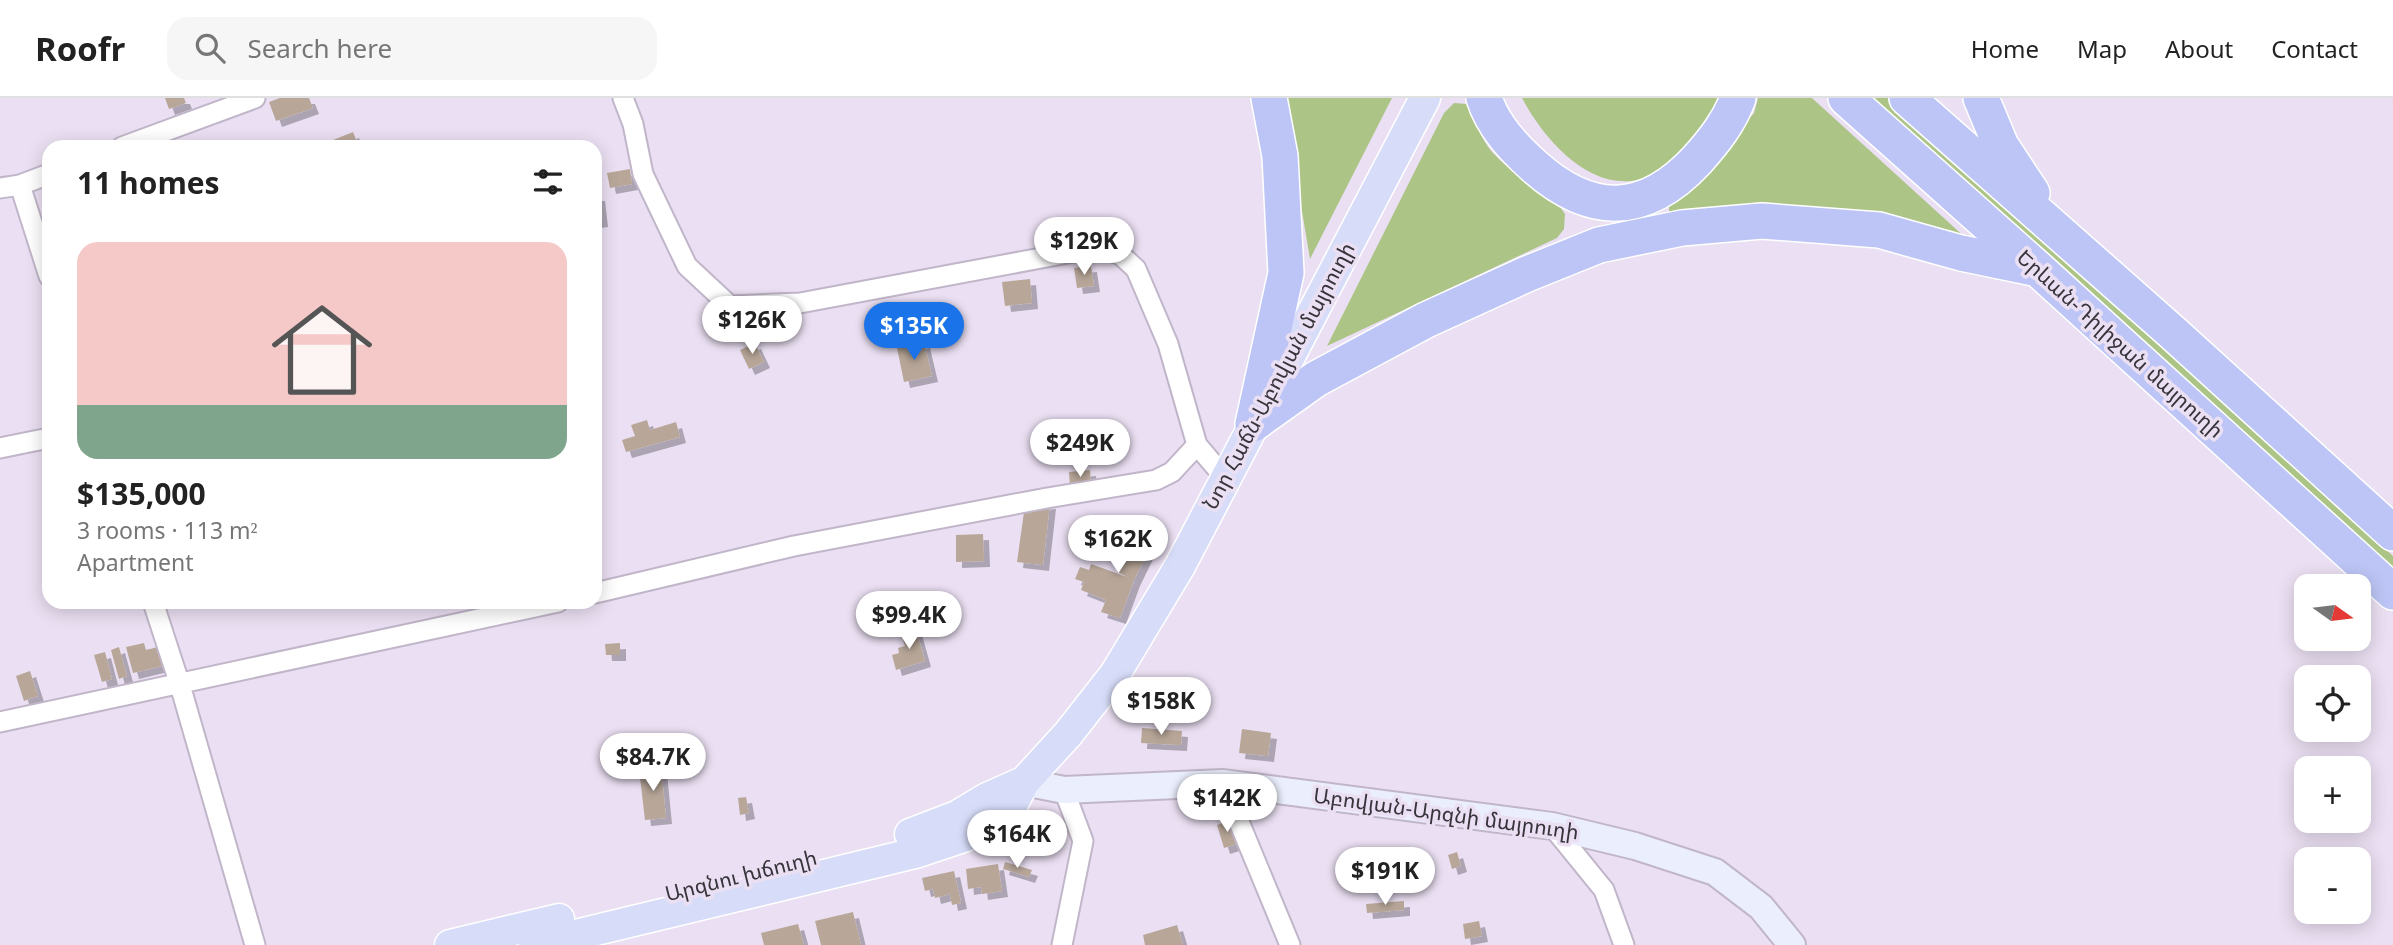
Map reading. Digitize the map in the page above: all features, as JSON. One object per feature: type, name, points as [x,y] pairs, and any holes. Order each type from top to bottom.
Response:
[{"type":"highway","points":[[1253,424],[1286,273],[1280,156],[1269,98]]},
{"type":"highway","points":[[1484,98],[1504,136],[1552,181],[1583,198],[1605,203],[1625,203],[1648,198],[1678,178],[1724,127],[1738,98]]},
{"type":"highway","name":"Երևան-Դիլիջան մայրուղի","points":[[1846,98],[2393,592]]},
{"type":"highway","name":"Երևան-Դիլիջան մայրուղի","points":[[1908,98],[2393,533]]},
{"type":"highway","points":[[1981,98],[2001,146],[2061,236]]},
{"type":"highway","points":[[1253,424],[1316,379],[1426,320],[1599,245],[1682,228],[1762,221],[1879,230],[1961,253],[2038,269]]},
{"type":"main road","name":"Նոր Հաճն-Աբովյան մայրուղի","points":[[534,945],[915,853],[966,836],[1012,805],[1024,782],[1068,734],[1115,674],[1180,566],[1425,98]]},
{"type":"main road","name":"Աբովյան-Արզնի մայրուղի","points":[[1024,782],[1064,790],[1223,783],[1552,825],[1634,846],[1715,872],[1761,906],[1792,945]]},
{"type":"main road","name":"Արզնու խճուղի","points":[[450,945],[748,876],[922,831],[1024,782]]},
{"type":"street","points":[[141,140],[255,98]]},
{"type":"street","points":[[624,98],[633,124],[643,174],[687,266],[730,306],[800,303],[1100,247],[1121,255],[1136,269],[1168,344],[1197,445],[1225,478]]},
{"type":"street","points":[[0,188],[20,185],[42,177]]},
{"type":"street","points":[[20,185],[42,253]]},
{"type":"street","points":[[0,448],[42,439]]},
{"type":"street","points":[[602,591],[794,546],[1156,480],[1172,472],[1197,445]]},
{"type":"street","points":[[155,609],[255,945]]},
{"type":"street","points":[[0,722],[526,609]]},
{"type":"street","points":[[1223,783],[1290,945]]},
{"type":"street","points":[[1062,945],[1083,841],[1064,790]]},
{"type":"street","points":[[1552,825],[1604,890],[1625,945]]},
{"type":"green space","points":[[1283,98],[1392,98],[1310,259]]},
{"type":"green space","points":[[1522,98],[1724,98],[1677,159],[1654,175],[1631,181],[1613,180],[1597,175],[1566,156],[1541,128]]},
{"type":"green space","points":[[1758,98],[1812,98],[1968,240],[1669,213],[1669,206],[1685,192],[1754,113]]},
{"type":"green space","points":[[1867,98],[1889,98],[2071,260],[2393,556],[2393,574]]},
{"type":"green space","points":[[1454,103],[1467,104],[1484,141],[1500,160],[1560,207],[1565,214],[1564,229],[1557,238],[1327,346],[1444,113]]},
{"type":"building","points":[[165,98],[184,98],[186,103],[169,109]]},
{"type":"building","points":[[280,98],[309,98],[313,108],[276,121],[269,102]]},
{"type":"building","points":[[353,132],[356,140],[333,140]]},
{"type":"building","points":[[630,169],[632,184],[610,188],[607,173]]},
{"type":"building","points":[[1091,266],[1094,286],[1077,288],[1074,268]]},
{"type":"building","points":[[1030,279],[1032,303],[1005,306],[1002,282]]},
{"type":"building","points":[[924,342],[932,376],[904,382],[897,348]]},
{"type":"building","points":[[755,343],[764,362],[749,369],[740,350]]},
{"type":"building","points":[[647,420],[650,430],[676,422],[680,437],[626,452],[622,440],[635,436],[631,425]]},
{"type":"building","points":[[1090,470],[1091,486],[1070,487],[1069,472]]},
{"type":"building","points":[[1050,503],[1043,565],[1017,562],[1025,505]]},
{"type":"building","points":[[1140,525],[1157,533],[1134,580],[1120,618],[1101,612],[1106,600],[1081,590],[1084,582],[1075,579],[1080,567],[1089,570],[1091,564],[1130,578],[1117,572]]},
{"type":"building","points":[[983,534],[984,561],[956,562],[956,535]]},
{"type":"building","points":[[916,629],[925,661],[896,670],[892,655],[899,653],[898,648],[905,646],[901,634]]},
{"type":"building","points":[[144,643],[146,650],[158,647],[162,666],[133,673],[126,647]]},
{"type":"building","points":[[620,643],[620,655],[606,655],[605,644]]},
{"type":"building","points":[[119,647],[127,676],[119,679],[111,650]]},
{"type":"building","points":[[105,652],[112,679],[102,682],[94,655]]},
{"type":"building","points":[[30,671],[38,696],[24,701],[16,676]]},
{"type":"building","points":[[1142,728],[1182,731],[1181,745],[1141,743]]},
{"type":"building","points":[[1242,729],[1271,733],[1268,756],[1239,753]]},
{"type":"building","points":[[661,767],[666,818],[645,820],[639,769]]},
{"type":"building","points":[[746,797],[749,813],[740,815],[738,798]]},
{"type":"building","points":[[1230,820],[1237,844],[1224,848],[1217,825]]},
{"type":"building","points":[[1457,852],[1461,866],[1452,869],[1448,855]]},
{"type":"building","points":[[1005,862],[1032,870],[1029,877],[1003,869]]},
{"type":"building","points":[[998,864],[1002,891],[982,894],[981,887],[968,889],[966,869]]},
{"type":"building","points":[[954,871],[961,903],[952,905],[950,894],[935,898],[933,889],[925,891],[922,878]]},
{"type":"building","points":[[1404,901],[1404,910],[1367,913],[1366,904]]},
{"type":"building","points":[[853,912],[861,945],[821,945],[815,921]]},
{"type":"building","points":[[1479,921],[1482,936],[1465,939],[1463,924]]},
{"type":"building","points":[[798,924],[804,945],[764,945],[761,933]]},
{"type":"building","points":[[1177,925],[1183,945],[1145,945],[1143,935]]}]
